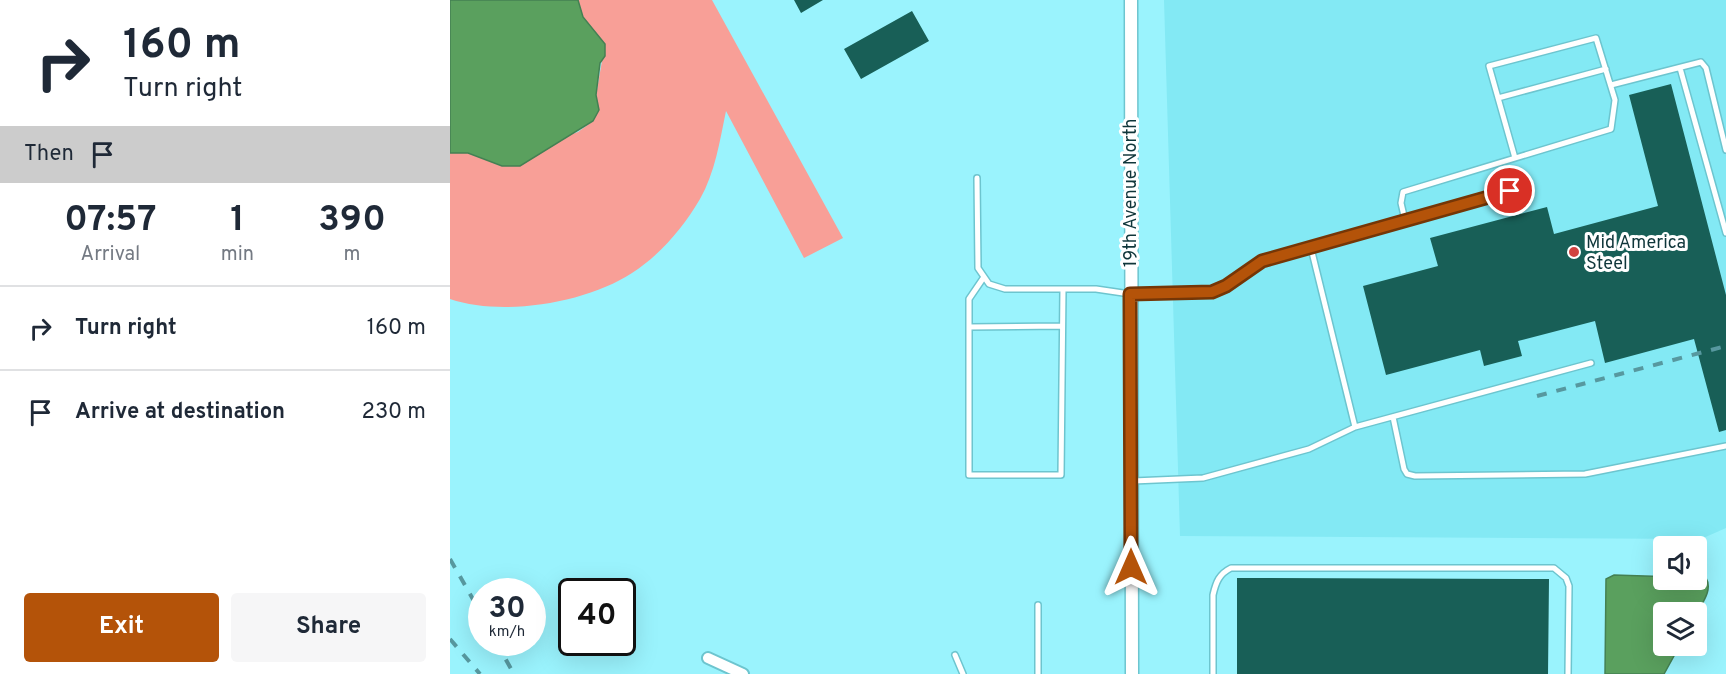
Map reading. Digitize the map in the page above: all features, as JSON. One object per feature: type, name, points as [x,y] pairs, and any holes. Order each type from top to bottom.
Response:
[{"type":"street","name":"19th Avenue North","points":[[1131,0],[1132,674]]},
{"type":"street","points":[[708,658],[743,674]]},
{"type":"lane","points":[[1405,220],[1401,203],[1403,192],[1611,129],[1615,100],[1596,38],[1489,66],[1515,158]]},
{"type":"lane","points":[[1611,85],[1701,62],[1706,68],[1726,150]]},
{"type":"lane","points":[[1680,68],[1726,234]]},
{"type":"lane","points":[[1498,98],[1606,69]]},
{"type":"lane","points":[[977,178],[978,268],[989,284],[1005,289],[1096,289],[1130,294],[1212,292],[1226,286],[1262,261],[1530,186]]},
{"type":"lane","points":[[1311,248],[1355,427]]},
{"type":"lane","points":[[984,277],[969,299],[969,475],[1061,475],[1062,289]]},
{"type":"lane","points":[[969,327],[1062,326]]},
{"type":"lane","points":[[1131,481],[1203,478],[1309,449],[1355,427],[1591,363]]},
{"type":"lane","points":[[1393,417],[1404,470],[1407,474],[1415,476],[1585,474],[1726,446]]},
{"type":"lane","points":[[1213,674],[1213,595],[1216,582],[1224,571],[1231,568],[1554,568],[1566,578],[1569,586],[1568,674]]},
{"type":"lane","points":[[1038,605],[1038,674]]},
{"type":"lane","points":[[955,655],[963,674]]},
{"type":"shaded area","points":[[450,0],[578,0],[583,17],[605,44],[605,56],[600,63],[596,95],[599,110],[593,121],[520,166],[502,166],[468,153],[450,153]]},
{"type":"shaded area","points":[[578,0],[712,0],[843,238],[804,258],[726,111],[713,167],[700,199],[670,240],[632,273],[592,292],[544,304],[494,307],[450,299],[450,153],[468,153],[502,166],[520,166],[566,136],[578,132],[593,121],[598,110],[596,95],[605,44],[583,17]]},
{"type":"shaded area","points":[[1164,0],[1726,0],[1726,528],[1707,536],[1653,536],[1653,539],[1180,536]]},
{"type":"shaded area","points":[[1614,575],[1653,576],[1653,590],[1707,590],[1707,580],[1708,592],[1703,602],[1653,602],[1653,656],[1674,656],[1664,674],[1605,674],[1606,579]]},
{"type":"building","points":[[794,0],[823,0],[801,13]]},
{"type":"building","points":[[912,11],[929,41],[861,79],[844,49]]},
{"type":"building","name":"Mid America Steel","points":[[1671,84],[1726,295],[1726,430],[1719,432],[1694,339],[1605,363],[1595,321],[1518,341],[1522,356],[1484,366],[1480,350],[1386,375],[1363,286],[1438,266],[1430,238],[1547,207],[1554,234],[1658,206],[1629,95]]},
{"type":"building","points":[[1237,578],[1549,579],[1548,674],[1237,674]]},
{"type":"railway","points":[[1537,396],[1726,346]]},
{"type":"railway","points":[[450,559],[468,590]]},
{"type":"railway","points":[[450,639],[480,674]]},
{"type":"railway","points":[[504,656],[514,674]]},
{"type":"place","name":"Mid America Steel","points":[[1574,252]]},
{"type":"route","points":[[1131,567],[1130,294],[1212,292],[1226,286],[1262,261],[1510,191]]}]
